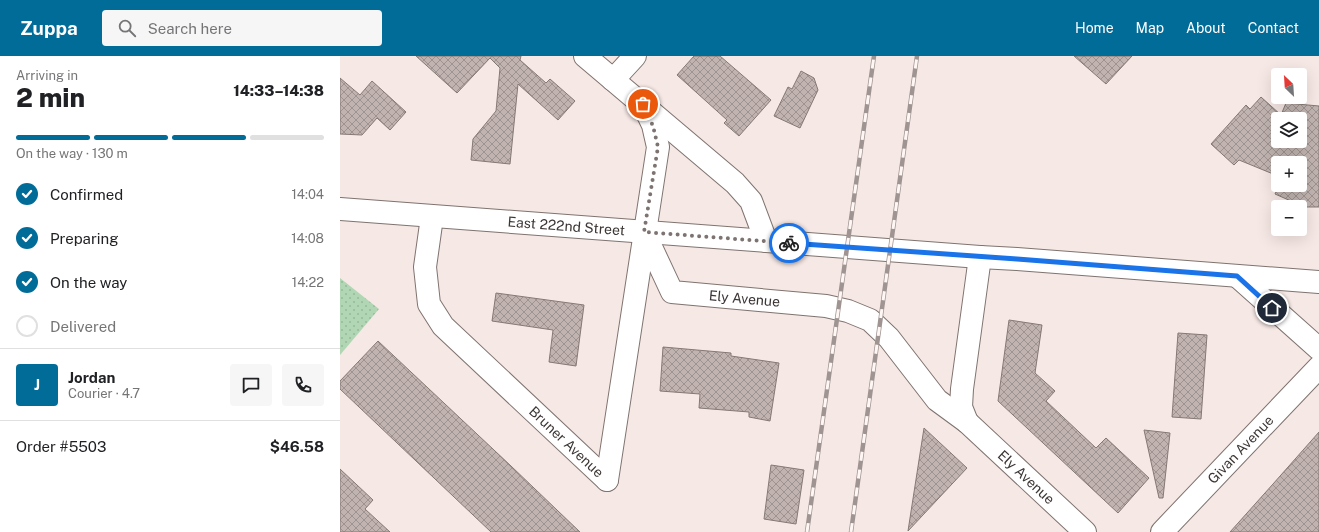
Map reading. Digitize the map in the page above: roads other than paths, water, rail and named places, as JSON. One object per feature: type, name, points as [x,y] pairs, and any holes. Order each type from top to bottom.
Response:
[{"type":"street","points":[[585,56],[735,184],[751,201],[766,241]]},
{"type":"street","points":[[613,80],[635,56]]},
{"type":"street","points":[[643,104],[653,126],[658,147],[644,232]]},
{"type":"street","name":"East 222nd Street","points":[[340,209],[1319,282]]},
{"type":"street","name":"Bruner Avenue","points":[[432,217],[425,267],[429,304],[442,326],[607,480],[644,232]]},
{"type":"street","name":"Ely Avenue","points":[[644,232],[672,292],[826,306],[848,311],[870,320],[889,338],[937,400],[967,422],[1085,532]]},
{"type":"street","name":"Ely Avenue","points":[[967,422],[961,407],[962,389],[980,257]]},
{"type":"street","points":[[1237,276],[1319,349]]},
{"type":"street","name":"Givan Avenue","points":[[1162,532],[1319,367]]},
{"type":"railway","points":[[807,532],[874,56]]},
{"type":"railway","points":[[851,532],[917,56]]}]
